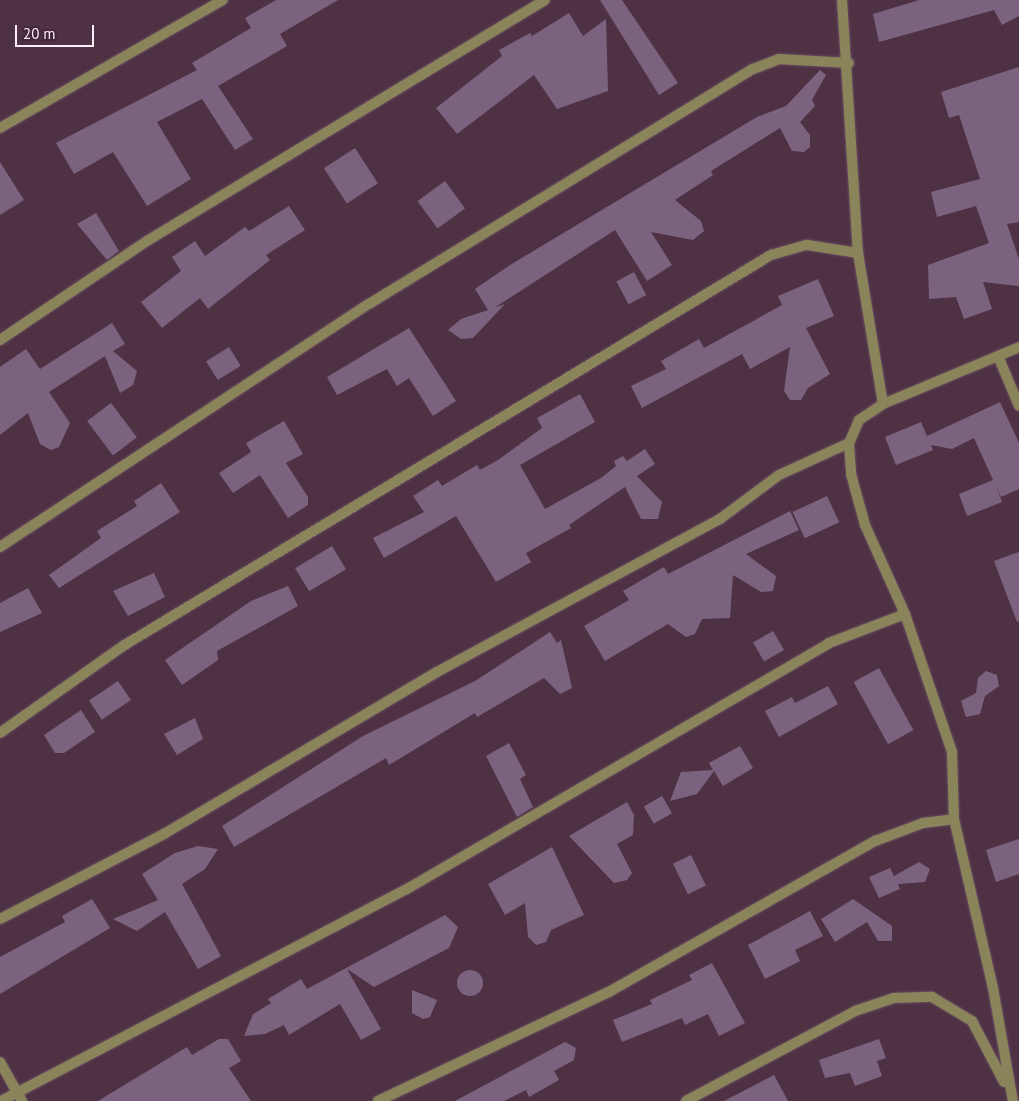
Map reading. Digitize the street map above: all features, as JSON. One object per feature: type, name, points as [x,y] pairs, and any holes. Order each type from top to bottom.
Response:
[{"type":"street","points":[[0,128],[223,0]]},
{"type":"street","points":[[0,340],[147,241],[545,0]]},
{"type":"street","points":[[842,0],[849,63],[858,254],[882,404]]},
{"type":"street","points":[[0,547],[369,304],[753,69],[779,59],[849,63]]},
{"type":"street","points":[[0,733],[123,646],[771,256],[807,245],[858,254]]},
{"type":"street","points":[[1008,1089],[993,988],[954,819],[952,752],[905,614],[865,525],[849,443],[859,420],[882,404],[1019,347]]},
{"type":"street","points":[[998,356],[1019,406]]},
{"type":"street","points":[[0,920],[164,834],[438,672],[720,519],[779,475],[849,443]]},
{"type":"street","points":[[1,1101],[407,889],[829,643],[905,614]]},
{"type":"street","points":[[378,1101],[609,992],[875,841],[924,823],[954,819]]},
{"type":"street","points":[[686,1101],[855,1011],[894,998],[932,997],[972,1020],[1013,1101]]},
{"type":"street","points":[[0,1062],[22,1101]]},
{"type":"building","points":[[276,0],[338,0],[280,34],[287,46],[218,86],[253,139],[235,150],[202,99],[157,122],[191,179],[147,206],[113,152],[74,174],[56,143],[197,70],[192,63],[251,28],[245,18]]},
{"type":"building","points":[[600,0],[622,0],[678,83],[659,95]]},
{"type":"building","points":[[919,0],[1019,0],[1019,16],[1002,25],[994,10],[879,42],[873,14]]},
{"type":"building","points":[[569,13],[583,36],[606,19],[608,91],[557,109],[534,75],[457,134],[436,108],[502,56],[499,50],[530,33],[532,36]]},
{"type":"building","points":[[1019,67],[1019,222],[1007,224],[1019,259],[1019,286],[983,282],[992,309],[964,319],[956,297],[929,299],[928,265],[989,243],[976,206],[937,217],[931,192],[980,179],[959,115],[949,118],[941,92]]},
{"type":"building","points":[[820,70],[826,75],[812,100],[815,106],[800,122],[810,135],[810,147],[804,152],[792,151],[780,128],[711,171],[713,175],[675,200],[701,221],[704,231],[693,240],[651,232],[672,265],[647,281],[615,230],[494,308],[505,304],[473,338],[461,339],[448,330],[461,319],[488,310],[475,289],[510,265],[757,117],[786,106]]},
{"type":"building","points":[[355,148],[378,183],[347,203],[324,168]]},
{"type":"building","points":[[0,162],[24,200],[0,215]]},
{"type":"building","points":[[445,181],[465,209],[437,228],[417,201]]},
{"type":"building","points":[[289,206],[305,230],[266,255],[270,260],[208,309],[200,298],[162,328],[141,302],[181,271],[172,257],[195,241],[205,256],[245,227],[249,231]]},
{"type":"building","points":[[96,213],[119,251],[107,260],[77,224]]},
{"type":"building","points":[[634,272],[646,295],[629,304],[616,281]]},
{"type":"building","points":[[818,279],[834,316],[806,328],[830,374],[808,388],[801,400],[790,400],[784,391],[790,347],[750,369],[742,354],[642,408],[631,386],[666,369],[661,361],[699,339],[704,348],[782,305],[778,296]]},
{"type":"building","points":[[112,323],[125,344],[113,351],[137,371],[133,385],[120,393],[105,356],[49,392],[70,423],[59,447],[51,450],[40,444],[28,413],[0,435],[0,367],[26,349],[40,369]]},
{"type":"building","points":[[409,328],[456,401],[433,416],[409,378],[397,386],[387,369],[337,395],[327,377]]},
{"type":"building","points":[[229,347],[241,366],[218,380],[206,361]]},
{"type":"building","points":[[580,394],[595,422],[520,465],[545,509],[601,478],[616,466],[614,461],[623,456],[627,461],[645,449],[655,464],[637,476],[662,502],[658,519],[641,519],[625,487],[569,525],[571,528],[526,553],[531,562],[496,582],[456,516],[384,558],[373,538],[424,512],[413,496],[438,480],[442,486],[477,465],[480,470],[498,460],[542,428],[537,418]]},
{"type":"building","points":[[1000,402],[1019,443],[1019,489],[1001,497],[996,485],[1002,502],[967,516],[959,494],[993,480],[974,438],[952,449],[931,445],[933,450],[896,465],[885,437],[921,422],[927,436]]},
{"type":"building","points":[[111,403],[137,437],[113,455],[87,421]]},
{"type":"building","points":[[284,421],[303,454],[286,463],[308,497],[308,505],[288,518],[260,475],[233,493],[219,473],[251,452],[246,443]]},
{"type":"building","points":[[161,483],[180,512],[59,588],[49,575],[101,538],[97,531],[137,506],[134,501]]},
{"type":"building","points":[[827,496],[839,522],[805,538],[793,512]]},
{"type":"building","points":[[790,511],[799,530],[746,554],[776,576],[773,591],[761,592],[733,575],[730,618],[702,619],[695,634],[686,637],[668,624],[605,661],[584,626],[629,600],[623,591],[664,567],[668,574]]},
{"type":"building","points":[[332,546],[346,569],[309,591],[295,568]]},
{"type":"building","points":[[1019,552],[1019,621],[1017,622],[994,561]]},
{"type":"building","points":[[154,573],[165,597],[128,616],[113,591]]},
{"type":"building","points":[[288,586],[298,606],[217,651],[218,660],[182,685],[165,660],[251,601]]},
{"type":"building","points":[[28,588],[42,613],[0,632],[0,603]]},
{"type":"building","points":[[773,631],[784,650],[764,662],[753,642]]},
{"type":"building","points":[[550,632],[557,643],[561,640],[572,688],[560,694],[544,678],[477,717],[475,713],[389,765],[386,758],[234,847],[222,826],[363,736],[475,681]]},
{"type":"building","points":[[879,668],[913,730],[888,744],[854,682]]},
{"type":"building","points":[[986,671],[997,675],[999,686],[985,696],[980,714],[966,717],[961,701],[976,693],[978,678]]},
{"type":"building","points":[[118,681],[131,700],[102,720],[89,701]]},
{"type":"building","points":[[828,686],[838,704],[779,737],[765,711],[792,697],[795,703]]},
{"type":"building","points":[[81,710],[95,732],[64,753],[55,753],[44,735]]},
{"type":"building","points":[[195,718],[203,739],[177,755],[164,734]]},
{"type":"building","points":[[509,743],[526,775],[520,779],[533,807],[517,817],[486,756]]},
{"type":"building","points":[[740,746],[753,768],[723,786],[714,771],[697,794],[670,801],[681,772],[713,770],[709,763]]},
{"type":"building","points":[[662,796],[672,813],[654,824],[644,806]]},
{"type":"building","points":[[627,802],[634,815],[633,835],[617,844],[632,873],[627,880],[614,883],[569,836]]},
{"type":"building","points":[[1019,839],[1019,874],[996,882],[986,850]]},
{"type":"building","points":[[198,846],[218,849],[205,869],[182,884],[221,956],[198,969],[165,912],[137,931],[113,919],[158,900],[142,874],[175,853]]},
{"type":"building","points":[[552,847],[584,915],[551,930],[546,942],[536,945],[528,937],[525,903],[505,915],[488,884]]},
{"type":"building","points":[[691,855],[706,886],[688,894],[673,864]]},
{"type":"building","points":[[919,862],[930,869],[925,882],[898,884],[900,889],[879,898],[869,877],[890,868],[894,876]]},
{"type":"building","points":[[92,899],[110,928],[0,994],[0,957],[65,922],[62,916]]},
{"type":"building","points":[[853,899],[892,926],[892,941],[878,941],[867,922],[835,942],[821,919]]},
{"type":"building","points":[[810,911],[823,936],[795,950],[800,961],[765,979],[748,945]]},
{"type":"building","points":[[445,915],[458,927],[449,948],[374,987],[347,969],[381,1029],[361,1040],[340,1004],[289,1035],[284,1025],[265,1034],[244,1036],[253,1014],[271,1003],[268,999],[301,979],[307,989]]},
{"type":"building","points":[[712,963],[745,1023],[719,1036],[708,1014],[685,1025],[682,1018],[622,1042],[613,1020],[652,1004],[650,1000],[692,980],[689,975]]},
{"type":"building","points":[[470,970],[480,973],[483,983],[480,993],[470,996],[460,993],[457,983],[460,973]]},
{"type":"building","points":[[412,990],[437,1000],[430,1017],[423,1019],[412,1013]]},
{"type":"building","points":[[219,1039],[228,1039],[241,1061],[229,1068],[251,1101],[98,1101],[187,1047],[192,1055]]},
{"type":"building","points":[[879,1039],[886,1058],[877,1061],[882,1076],[855,1086],[850,1073],[825,1078],[819,1060]]},
{"type":"building","points":[[565,1042],[576,1048],[574,1060],[554,1071],[559,1080],[529,1097],[526,1090],[504,1101],[455,1101]]},
{"type":"building","points":[[774,1075],[788,1101],[724,1101]]}]
